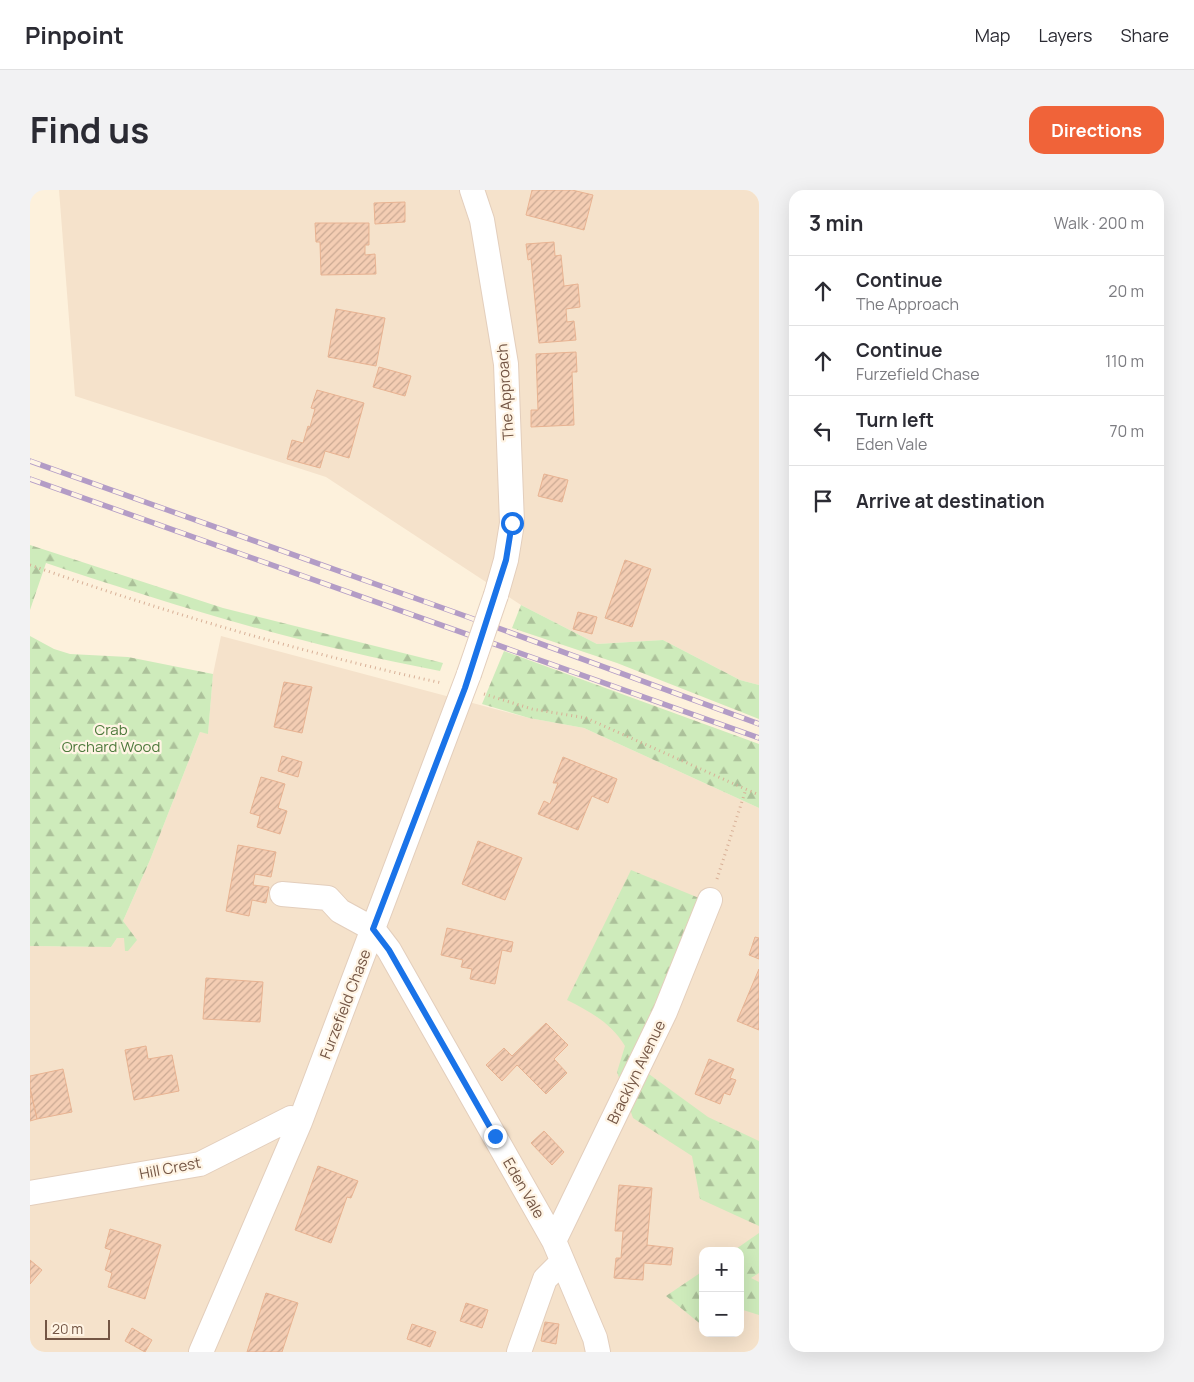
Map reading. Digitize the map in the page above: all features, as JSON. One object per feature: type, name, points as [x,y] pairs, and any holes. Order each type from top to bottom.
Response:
[{"type":"street","name":"The Approach","points":[[472,190],[482,220],[506,364],[512,523],[506,560],[496,595]]},
{"type":"street","name":"Furzefield Chase","points":[[202,1352],[300,1122],[467,681],[496,595]]},
{"type":"street","points":[[282,894],[328,898],[340,911],[373,929]]},
{"type":"street","name":"Bracklyn Avenue","points":[[519,1352],[545,1279],[665,1012],[710,900]]},
{"type":"street","name":"Eden Vale","points":[[373,929],[389,950],[558,1251],[595,1338],[598,1352]]},
{"type":"street","name":"Hill Crest","points":[[30,1193],[200,1164],[291,1118],[300,1122]]},
{"type":"path","points":[[30,565],[149,606],[279,643],[383,670],[467,681],[532,709],[586,718],[759,796]]},
{"type":"path","points":[[710,900],[746,789]]},
{"type":"shaded area","points":[[59,190],[759,190],[759,685],[740,680],[663,640],[597,644],[521,605],[326,477],[75,396]]},
{"type":"shaded area","points":[[221,636],[529,718],[584,728],[759,808],[759,1352],[30,1352],[30,946],[111,947],[117,938],[125,938],[125,950],[128,951],[123,921],[150,860],[200,732],[208,733],[213,674]]},
{"type":"green space","points":[[30,545],[223,608],[443,663],[440,671],[340,650],[241,624],[46,563],[30,610]]},
{"type":"green space","points":[[521,605],[597,644],[663,640],[740,680],[759,685],[759,719],[617,663],[512,628]]},
{"type":"green space","name":"Crab Orchard Wood","points":[[30,636],[54,649],[70,654],[128,657],[213,674],[208,734],[200,732],[150,860],[123,921],[137,940],[128,951],[125,951],[124,938],[117,938],[111,947],[30,946]]},
{"type":"green space","points":[[504,651],[759,744],[759,808],[584,728],[529,718],[482,704]]},
{"type":"green space","points":[[631,870],[699,898],[678,957],[631,1061],[708,1117],[759,1141],[759,1226],[700,1199],[692,1156],[633,1118],[617,1072],[625,1046],[600,1019],[567,1000]]},
{"type":"green space","points":[[759,1233],[759,1273],[751,1278],[759,1282],[759,1315],[744,1310],[744,1247],[739,1247]]},
{"type":"green space","points":[[699,1274],[699,1323],[666,1296]]},
{"type":"building","points":[[532,190],[572,190],[593,195],[584,230],[526,215]]},
{"type":"building","points":[[405,202],[405,222],[375,224],[374,203]]},
{"type":"building","points":[[315,223],[369,223],[369,245],[365,245],[365,255],[375,254],[376,274],[321,275],[320,242],[316,242]]},
{"type":"building","points":[[554,242],[555,256],[561,255],[564,286],[578,284],[580,307],[566,309],[567,322],[574,321],[576,340],[539,343],[531,259],[528,260],[526,244]]},
{"type":"building","points":[[336,309],[385,318],[376,366],[328,357]]},
{"type":"building","points":[[576,352],[577,372],[572,372],[574,425],[531,427],[531,410],[538,410],[536,354]]},
{"type":"building","points":[[379,367],[411,376],[405,396],[373,387]]},
{"type":"building","points":[[317,390],[364,403],[349,458],[325,451],[320,468],[287,459],[292,440],[303,443],[308,426],[310,427],[315,409],[311,408]]},
{"type":"building","points":[[544,474],[568,480],[562,502],[538,496]]},
{"type":"building","points":[[625,560],[651,569],[632,627],[605,618]]},
{"type":"building","points":[[578,612],[597,617],[592,634],[573,629]]},
{"type":"building","points":[[284,682],[312,687],[302,733],[274,727]]},
{"type":"building","points":[[282,756],[302,762],[298,777],[278,771]]},
{"type":"building","points":[[563,757],[617,779],[608,803],[592,796],[578,830],[538,814],[544,801],[550,804],[558,783],[553,783]]},
{"type":"building","points":[[261,777],[285,784],[278,808],[287,811],[280,834],[257,827],[260,816],[250,813]]},
{"type":"building","points":[[478,841],[522,858],[505,900],[462,884]]},
{"type":"building","points":[[238,845],[276,852],[271,877],[255,874],[253,885],[269,887],[266,903],[252,900],[249,916],[226,911]]},
{"type":"building","points":[[447,928],[513,942],[511,952],[502,950],[495,984],[470,979],[472,969],[461,967],[463,960],[441,955]]},
{"type":"building","points":[[755,937],[759,938],[759,959],[749,955]]},
{"type":"building","points":[[759,969],[759,1030],[737,1021]]},
{"type":"building","points":[[206,978],[263,982],[260,1022],[203,1019]]},
{"type":"building","points":[[546,1023],[568,1045],[554,1059],[567,1073],[546,1094],[517,1065],[502,1081],[486,1065],[504,1048],[512,1056]]},
{"type":"building","points":[[146,1046],[148,1059],[172,1055],[179,1091],[134,1100],[125,1050]]},
{"type":"building","points":[[709,1059],[734,1069],[730,1078],[736,1080],[730,1095],[724,1093],[720,1104],[695,1094]]},
{"type":"building","points":[[63,1069],[72,1112],[37,1119],[30,1088],[30,1076]]},
{"type":"building","points":[[30,1088],[37,1119],[30,1121]]},
{"type":"building","points":[[544,1131],[564,1152],[552,1165],[531,1143]]},
{"type":"building","points":[[318,1166],[358,1181],[351,1198],[347,1197],[331,1243],[295,1230]]},
{"type":"building","points":[[619,1185],[652,1188],[647,1245],[673,1248],[671,1265],[644,1263],[643,1280],[614,1278],[616,1258],[621,1258],[623,1231],[615,1231]]},
{"type":"building","points":[[110,1229],[161,1245],[145,1299],[108,1287],[112,1273],[105,1270],[111,1250],[105,1248]]},
{"type":"building","points":[[30,1260],[42,1270],[30,1284]]},
{"type":"building","points":[[266,1293],[298,1303],[282,1352],[247,1352]]},
{"type":"building","points":[[466,1303],[488,1310],[482,1328],[460,1321]]},
{"type":"building","points":[[545,1322],[559,1324],[556,1344],[541,1341]]},
{"type":"building","points":[[412,1324],[436,1332],[430,1347],[407,1339]]},
{"type":"building","points":[[132,1328],[152,1340],[145,1352],[125,1341]]},
{"type":"railway","points":[[30,461],[468,617],[759,724]]},
{"type":"railway","points":[[30,479],[759,738]]},
{"type":"route","points":[[495,1136],[389,950],[373,929],[465,688],[506,560],[512,523]]}]
